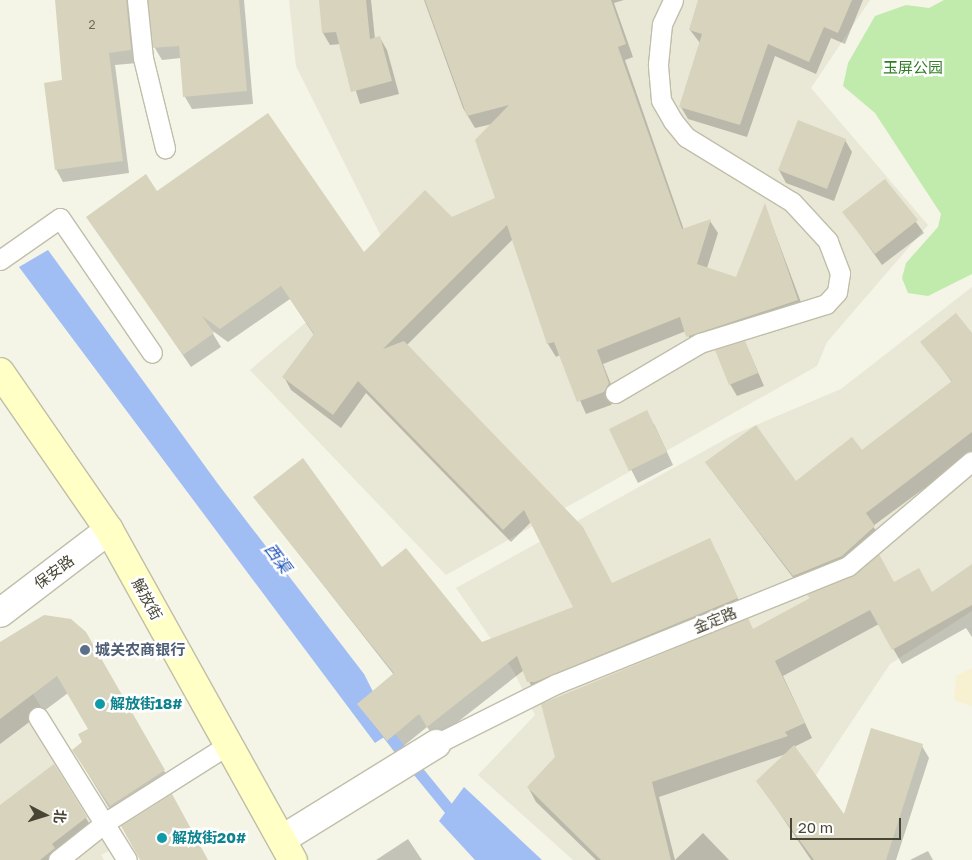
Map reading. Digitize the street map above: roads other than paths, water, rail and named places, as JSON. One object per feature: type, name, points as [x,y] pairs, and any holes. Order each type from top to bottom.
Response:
[{"type":"street","name":"解放街","points":[[0,372],[108,530],[288,849]]},
{"type":"street","name":"保安路","points":[[0,613],[108,530]]},
{"type":"street","points":[[288,849],[383,776],[436,744]]},
{"type":"lane","points":[[137,0],[143,58],[165,148]]},
{"type":"lane","points":[[615,394],[700,343],[826,304],[837,292],[840,273],[828,241],[792,202],[686,137],[673,120],[661,100],[658,64],[662,24],[673,0]]},
{"type":"lane","points":[[0,260],[60,218],[152,353]]},
{"type":"lane","name":"金定路","points":[[436,744],[556,684],[848,566],[972,461]]},
{"type":"lane","points":[[38,717],[106,822],[126,860]]},
{"type":"lane","points":[[58,860],[106,822],[228,745]]},
{"type":"water","points":[[48,250],[218,484],[364,674],[393,731],[375,743],[19,267]]},
{"type":"water","points":[[464,787],[542,860],[475,860],[439,821]]},
{"type":"waterway","name":"西渠","points":[[381,726],[458,820]]},
{"type":"place","name":"城关农商银行","points":[[85,650]]},
{"type":"place","name":"解放街18#","points":[[100,704]]},
{"type":"place","name":"解放街20#","points":[[162,838]]},
{"type":"park label","name":"玉屏公园","points":[[913,68]]}]
